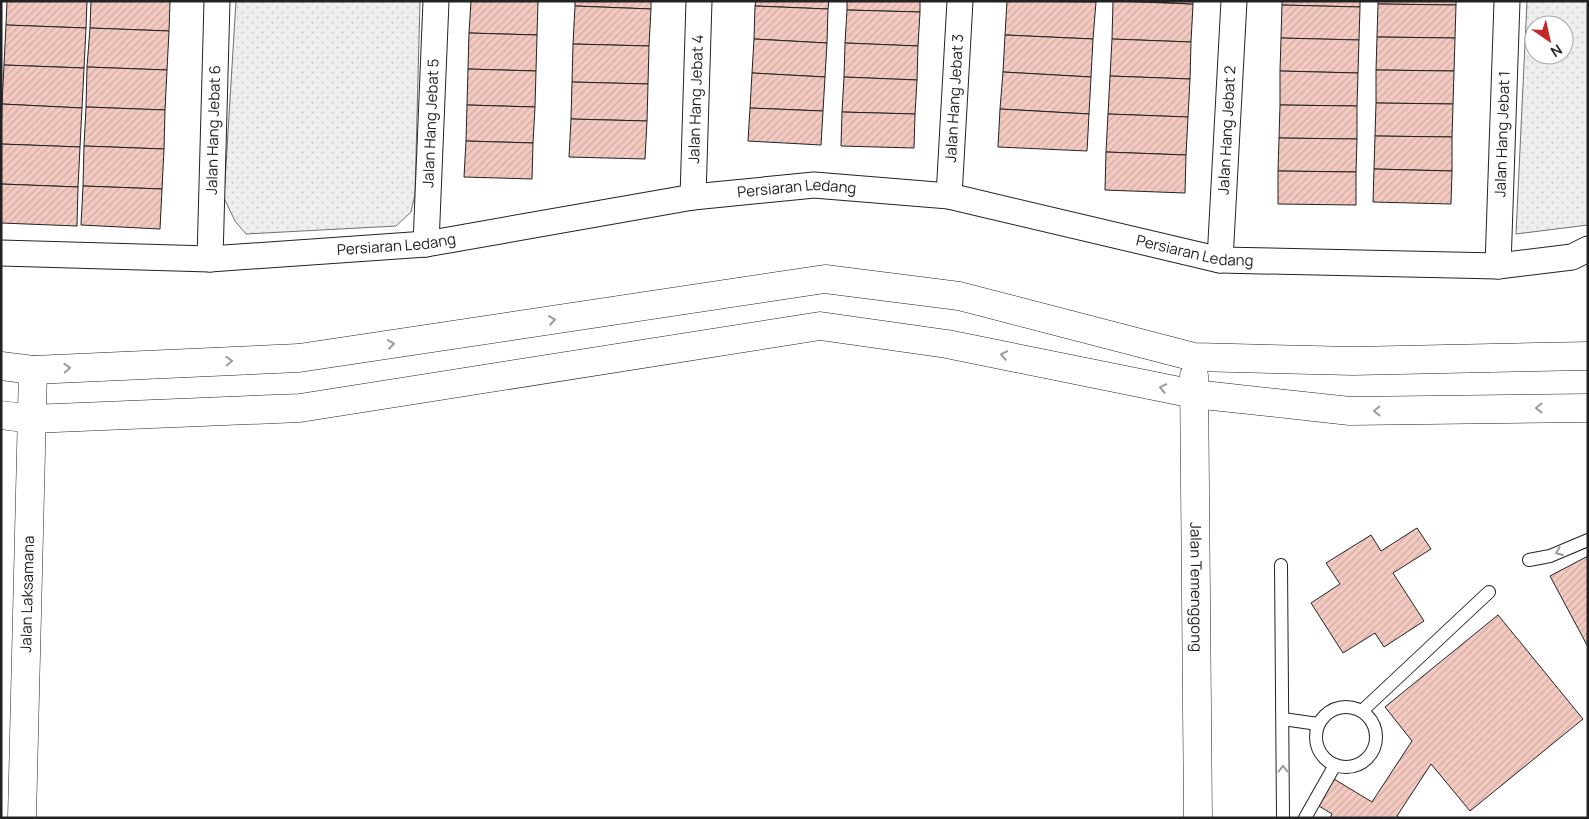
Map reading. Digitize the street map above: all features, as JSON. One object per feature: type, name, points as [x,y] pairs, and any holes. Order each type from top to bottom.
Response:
[{"type":"street","name":"Jalan Hang Jebat 6","points":[[210,259],[217,1]]},
{"type":"street","name":"Jalan Hang Jebat 5","points":[[426,244],[436,1]]},
{"type":"street","name":"Jalan Hang Jebat 4","points":[[693,197],[699,1]]},
{"type":"street","name":"Jalan Hang Jebat 3","points":[[949,196],[960,1]]},
{"type":"street","name":"Jalan Hang Jebat 2","points":[[1220,260],[1234,1]]},
{"type":"street","name":"Jalan Hang Jebat 1","points":[[1498,266],[1507,1]]},
{"type":"street","name":"Persiaran Ledang","points":[[1,253],[210,259],[426,244],[693,197],[814,185],[949,196],[1220,260],[1498,266],[1572,256],[1588,249]]},
{"type":"street","points":[[1,366],[33,370],[299,358],[825,279],[959,296],[1194,357],[1353,361],[1588,356]]},
{"type":"street","points":[[1,415],[31,419],[300,408],[820,326],[947,344],[1194,394],[1350,411],[1588,408]]},
{"type":"street","name":"Jalan Temenggong","points":[[1194,357],[1198,818]]},
{"type":"street","name":"Jalan Laksamana","points":[[22,818],[33,370]]},
{"type":"lane","points":[[1529,560],[1550,556],[1588,540]]},
{"type":"lane","points":[[1281,565],[1283,818]]},
{"type":"lane","points":[[1362,711],[1489,592]]},
{"type":"lane","points":[[1342,706],[1362,711],[1375,726],[1375,745],[1371,754],[1355,766],[1344,767],[1326,760],[1316,744],[1318,724],[1332,710],[1342,706]]},
{"type":"lane","points":[[1282,719],[1318,724]]},
{"type":"lane","points":[[1305,818],[1335,765]]},
{"type":"shaded area","points":[[236,1],[420,1],[415,194],[411,212],[396,226],[246,234],[235,221],[224,198]]},
{"type":"shaded area","points":[[1527,1],[1588,1],[1588,225],[1516,234],[1524,65],[1574,65],[1574,15],[1526,15]]},
{"type":"building","points":[[7,1],[87,1],[86,28],[6,25]]},
{"type":"building","points":[[91,1],[170,1],[169,31],[90,28]]},
{"type":"building","points":[[471,1],[538,1],[537,35],[469,33]]},
{"type":"building","points":[[575,1],[651,1],[651,9],[575,6]]},
{"type":"building","points":[[756,1],[829,1],[828,9],[755,6]]},
{"type":"building","points":[[847,1],[920,1],[920,12],[847,10]]},
{"type":"building","points":[[1007,1],[1096,2],[1093,39],[1005,35]]},
{"type":"building","points":[[1113,1],[1193,4],[1191,42],[1112,39]]},
{"type":"building","points":[[1133,1],[1193,1],[1193,4]]},
{"type":"building","points":[[1282,1],[1360,1],[1360,7],[1282,5]]},
{"type":"building","points":[[1378,1],[1456,1],[1456,5],[1378,4]]},
{"type":"building","points":[[1378,4],[1456,5],[1455,38],[1377,37]]},
{"type":"building","points":[[1282,5],[1360,7],[1359,40],[1281,38]]},
{"type":"building","points":[[575,6],[651,9],[649,46],[573,44]]},
{"type":"building","points":[[755,6],[828,9],[827,43],[754,39]]},
{"type":"building","points":[[847,10],[920,12],[918,46],[845,43]]},
{"type":"building","points":[[6,25],[86,28],[84,68],[4,65]]},
{"type":"building","points":[[90,28],[169,31],[167,70],[87,67]]},
{"type":"building","points":[[469,33],[537,35],[536,71],[468,69]]},
{"type":"building","points":[[1005,35],[1093,39],[1091,77],[1003,72]]},
{"type":"building","points":[[1377,37],[1455,38],[1454,71],[1376,70]]},
{"type":"building","points":[[1281,38],[1359,40],[1358,73],[1280,71]]},
{"type":"building","points":[[754,39],[827,43],[825,77],[752,73]]},
{"type":"building","points":[[1112,39],[1191,42],[1190,79],[1110,76]]},
{"type":"building","points":[[845,43],[918,46],[917,80],[844,77]]},
{"type":"building","points":[[573,44],[649,46],[648,84],[572,82]]},
{"type":"building","points":[[4,65],[84,68],[82,108],[2,104]]},
{"type":"building","points":[[87,67],[167,70],[165,110],[86,107]]},
{"type":"building","points":[[468,69],[536,71],[535,107],[467,105]]},
{"type":"building","points":[[1376,70],[1454,71],[1453,104],[1376,103]]},
{"type":"building","points":[[1280,71],[1358,73],[1357,106],[1280,105]]},
{"type":"building","points":[[1003,72],[1091,77],[1089,114],[1000,109]]},
{"type":"building","points":[[752,73],[825,77],[823,111],[750,108]]},
{"type":"building","points":[[1110,76],[1190,79],[1188,117],[1108,114]]},
{"type":"building","points":[[844,77],[917,80],[915,114],[842,112]]},
{"type":"building","points":[[572,82],[648,84],[647,121],[571,119]]},
{"type":"building","points":[[1376,103],[1453,104],[1452,137],[1375,136]]},
{"type":"building","points":[[2,104],[82,108],[80,147],[1,144]]},
{"type":"building","points":[[467,105],[535,107],[533,143],[466,141]]},
{"type":"building","points":[[1280,105],[1357,106],[1357,139],[1279,138]]},
{"type":"building","points":[[86,107],[165,110],[164,149],[84,146]]},
{"type":"building","points":[[750,108],[823,111],[821,145],[748,141]]},
{"type":"building","points":[[1000,109],[1089,114],[1087,151],[998,147]]},
{"type":"building","points":[[842,112],[915,114],[914,148],[841,146]]},
{"type":"building","points":[[1108,114],[1188,117],[1186,155],[1106,152]]},
{"type":"building","points":[[571,119],[647,121],[645,159],[569,157]]},
{"type":"building","points":[[1375,136],[1452,137],[1452,171],[1374,169]]},
{"type":"building","points":[[1279,138],[1357,139],[1356,172],[1278,171]]},
{"type":"building","points":[[466,141],[533,143],[532,179],[464,177]]},
{"type":"building","points":[[1,144],[80,147],[78,187],[1,184]]},
{"type":"building","points":[[84,146],[164,149],[162,189],[83,186]]},
{"type":"building","points":[[1106,152],[1186,155],[1185,193],[1105,190]]},
{"type":"building","points":[[1374,169],[1452,171],[1451,204],[1373,202]]},
{"type":"building","points":[[1278,171],[1356,172],[1356,205],[1278,204]]},
{"type":"building","points":[[1,184],[78,187],[77,226],[1,223]]},
{"type":"building","points":[[83,186],[162,189],[160,229],[81,225]]},
{"type":"building","points":[[1417,528],[1431,549],[1393,573],[1424,621],[1384,647],[1375,633],[1343,653],[1311,603],[1340,584],[1326,563],[1371,535],[1381,551]]},
{"type":"building","points":[[1588,556],[1588,647],[1550,576]]},
{"type":"building","points":[[1498,615],[1583,719],[1470,811],[1431,764],[1397,816],[1400,818],[1330,818],[1332,814],[1319,806],[1334,779],[1372,802],[1412,741],[1385,707]]}]
